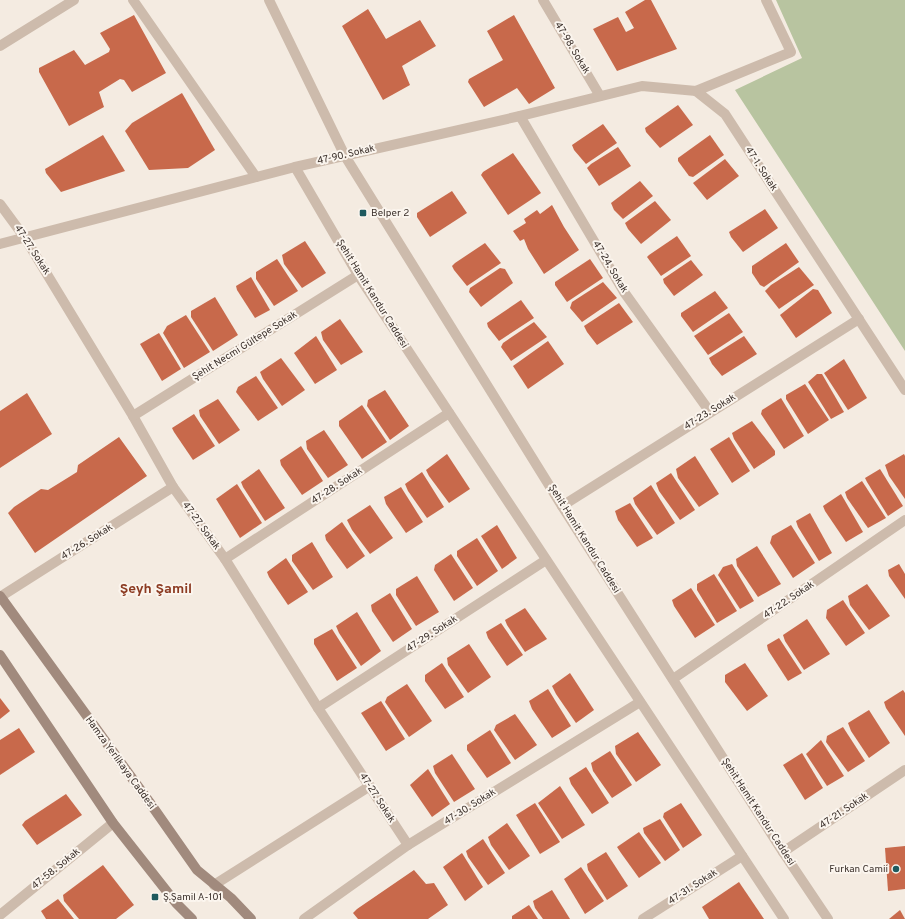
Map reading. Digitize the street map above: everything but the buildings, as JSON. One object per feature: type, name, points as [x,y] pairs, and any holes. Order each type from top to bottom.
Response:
[{"type":"street","points":[[0,46],[74,0]]},
{"type":"street","points":[[133,0],[256,177]]},
{"type":"street","name":"Şehit Hamit Kandur Caddesi","points":[[269,0],[345,156],[562,506],[783,852],[828,919]]},
{"type":"street","name":"47-98. Sokak","points":[[543,0],[600,96]]},
{"type":"street","points":[[696,90],[792,52],[766,0]]},
{"type":"street","name":"47-90. Sokak","points":[[0,244],[295,167],[520,116],[642,86],[696,90]]},
{"type":"street","name":"47-1. Sokak","points":[[696,90],[725,114],[905,390]]},
{"type":"street","name":"47-24. Sokak","points":[[520,116],[624,292],[710,412]]},
{"type":"street","name":"Şehit Hamit Kandur Caddesi","points":[[295,167],[358,275],[784,919]]},
{"type":"street","name":"47-27. Sokak","points":[[0,204],[25,238],[133,416],[173,487],[225,559],[318,708],[408,845]]},
{"type":"street","name":"Şehit Necmi Gültepe Sokak","points":[[133,416],[358,275]]},
{"type":"street","name":"47-23. Sokak","points":[[562,506],[859,319]]},
{"type":"street","name":"47-28. Sokak","points":[[225,559],[449,413]]},
{"type":"street","name":"47-26. Sokak","points":[[0,597],[173,487]]},
{"type":"street","name":"47-22. Sokak","points":[[673,679],[905,520]]},
{"type":"street","name":"47-29. Sokak","points":[[318,708],[546,560]]},
{"type":"street","name":"Hamza Yerlikaya Caddesi","points":[[0,597],[146,797],[197,870],[231,898],[251,919]]},
{"type":"street","points":[[0,655],[113,824],[176,903],[192,919]]},
{"type":"street","name":"47-30. Sokak","points":[[304,919],[408,845],[640,702]]},
{"type":"street","name":"47-21. Sokak","points":[[783,852],[905,770]]},
{"type":"street","points":[[214,884],[370,786]]},
{"type":"street","name":"47-58. Sokak","points":[[0,915],[113,824]]},
{"type":"street","name":"47-31. Sokak","points":[[643,919],[742,856]]},
{"type":"green space","points":[[776,0],[905,0],[905,351],[735,90],[802,58]]},
{"type":"place","name":"Belper 2","points":[[363,213]]},
{"type":"place","name":"Furkan Camii","points":[[896,869]]},
{"type":"place","name":"Ş.Şamil A-101","points":[[155,897]]},
{"type":"district","name":"Şeyh Şamil","points":[[156,589]]}]
